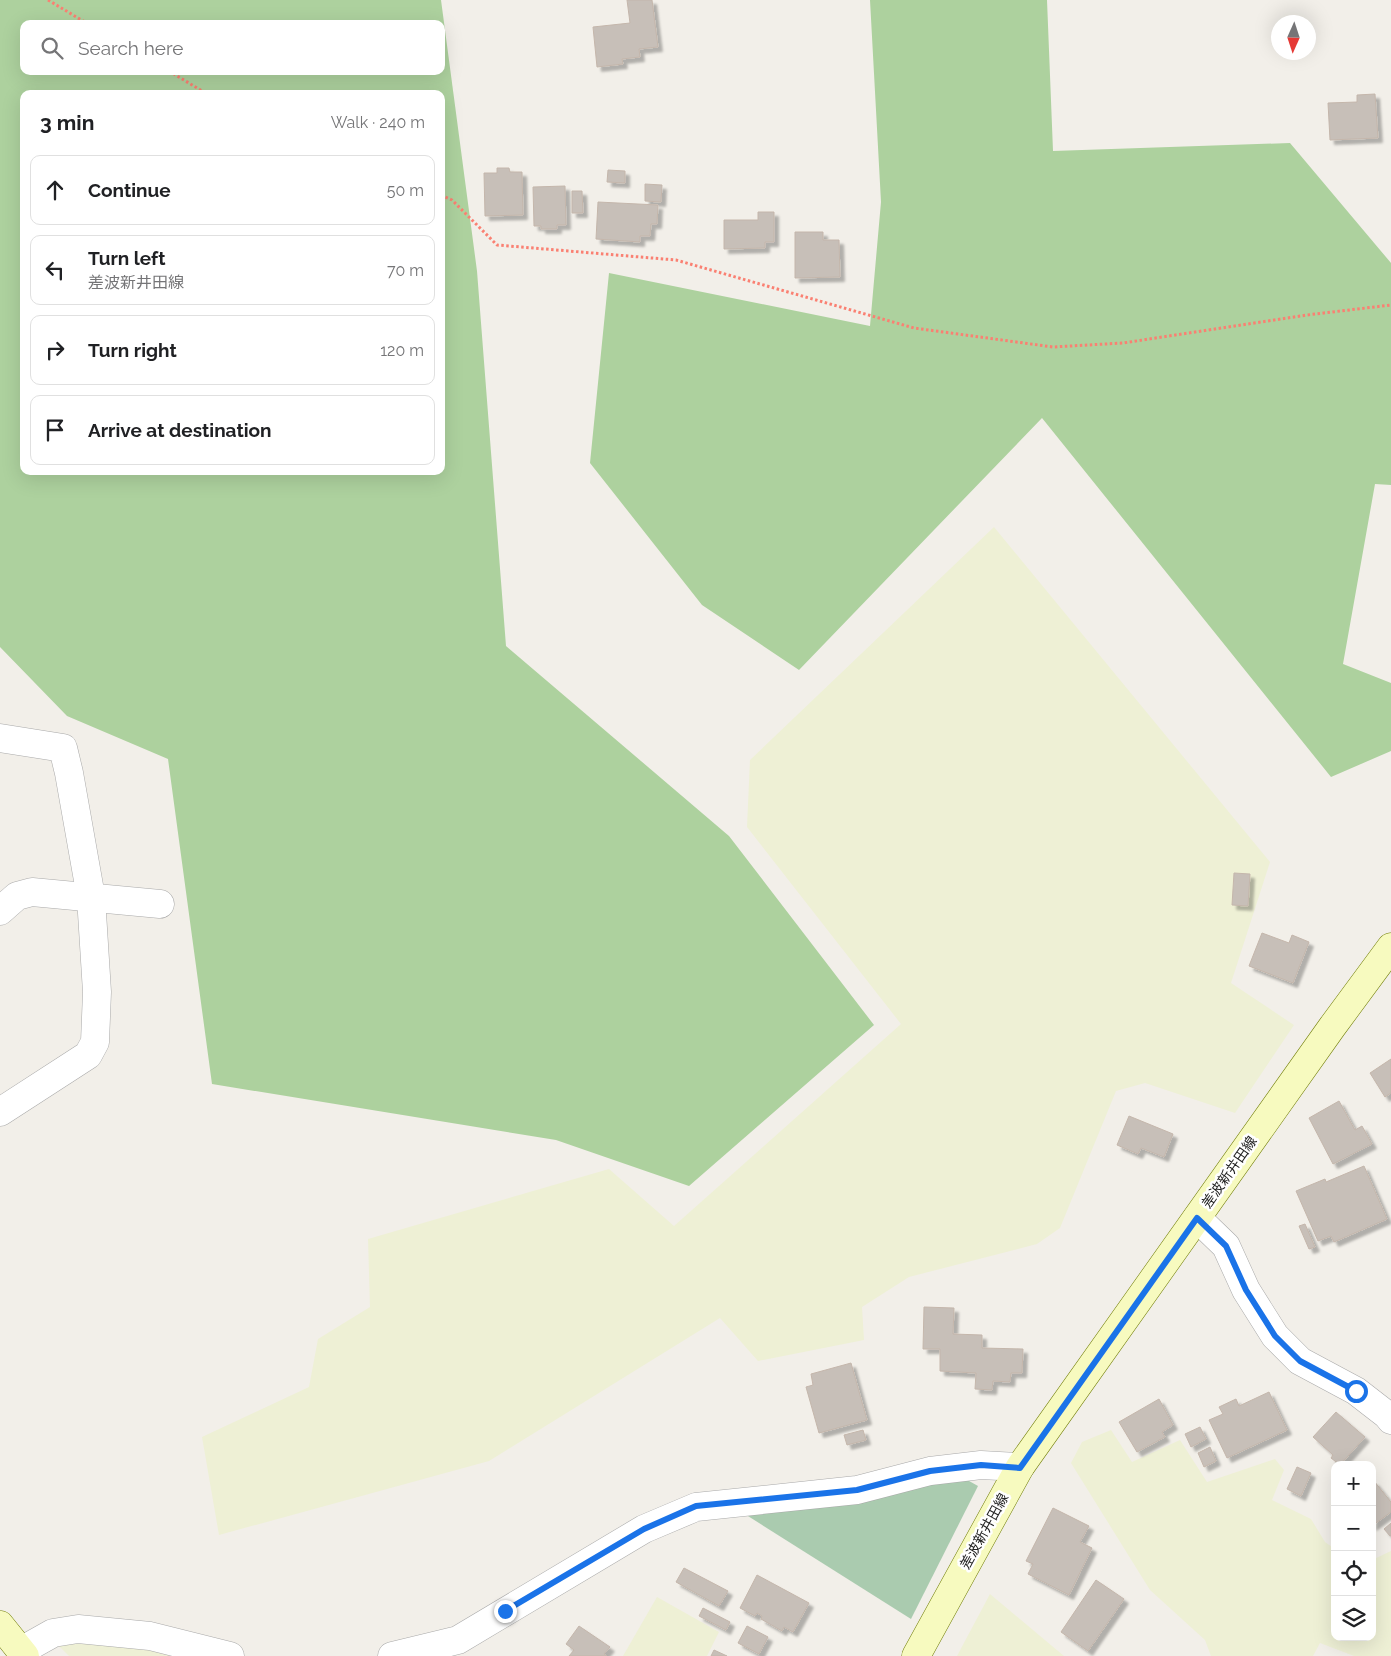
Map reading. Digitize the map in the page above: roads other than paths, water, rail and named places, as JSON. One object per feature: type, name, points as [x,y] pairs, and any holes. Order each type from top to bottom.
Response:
[{"type":"main road","name":"差波新井田線","points":[[916,1656],[1020,1468],[1332,1027],[1391,947]]},
{"type":"main road","points":[[0,1625],[23,1654]]},
{"type":"street","points":[[0,738],[63,748],[90,898],[97,992],[95,1042],[88,1055],[0,1112]]},
{"type":"street","points":[[0,911],[17,896],[32,892],[160,904]]},
{"type":"street","points":[[1197,1218],[1226,1246],[1246,1290],[1275,1336],[1300,1361],[1356,1391],[1391,1420]]},
{"type":"street","points":[[392,1656],[458,1640],[644,1529],[696,1506],[857,1490],[930,1471],[981,1465],[1020,1468]]},
{"type":"street","points":[[23,1654],[53,1633],[78,1629],[150,1636],[230,1656]]}]
